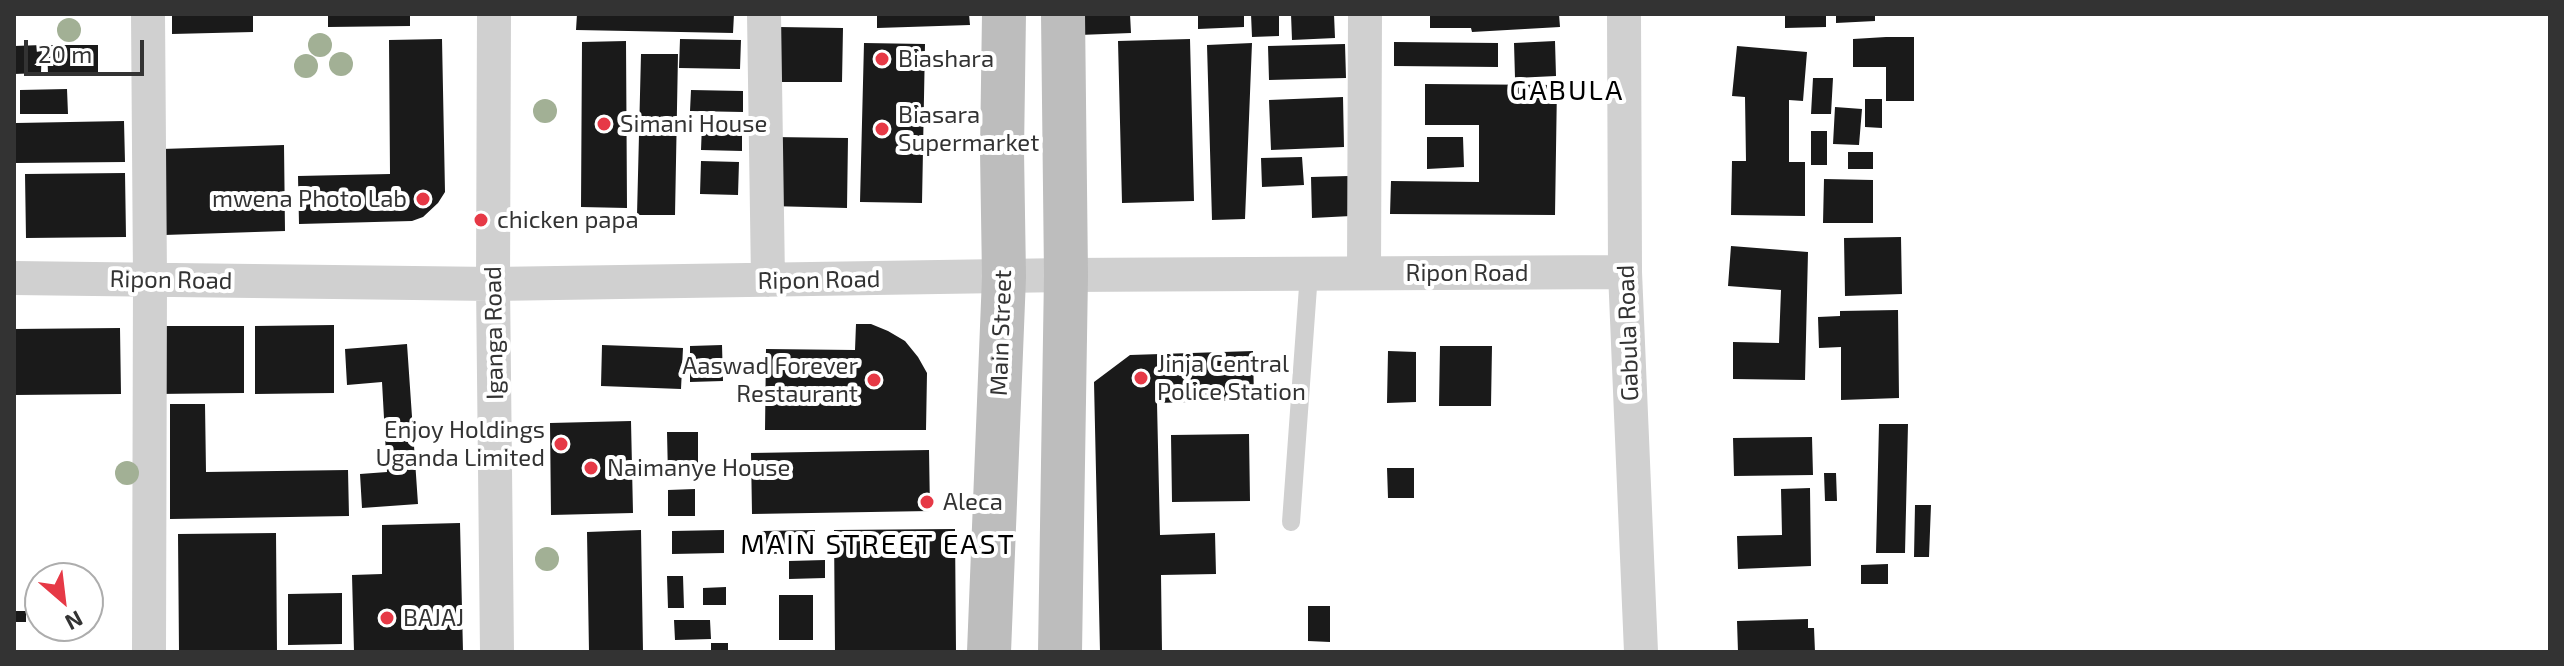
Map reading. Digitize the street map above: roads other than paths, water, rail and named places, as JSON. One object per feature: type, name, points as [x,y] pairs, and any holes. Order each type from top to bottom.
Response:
[{"type":"street","points":[[148,14],[149,652]]},
{"type":"street","name":"Iganga Road","points":[[494,14],[497,652]]},
{"type":"street","points":[[764,14],[768,280]]},
{"type":"street","name":"Main Street","points":[[989,652],[1004,277],[1004,14]]},
{"type":"street","points":[[1060,652],[1066,275],[1063,14]]},
{"type":"street","points":[[1364,273],[1365,14]]},
{"type":"street","name":"Gabula Road","points":[[1624,14],[1625,272],[1641,652]]},
{"type":"street","name":"Ripon Road","points":[[14,278],[493,284],[1066,275],[1625,272]]},
{"type":"lane","points":[[1291,522],[1309,273]]},
{"type":"place","name":"Biashara","points":[[882,59]]},
{"type":"place","name":"Simani House","points":[[604,124]]},
{"type":"place","name":"Biasara Supermarket","points":[[882,129]]},
{"type":"place","name":"mwena Photo Lab","points":[[423,199]]},
{"type":"place","name":"chicken papa","points":[[481,220]]},
{"type":"place","name":"Jinja Central Police Station","points":[[1141,378]]},
{"type":"place","name":"Aaswad Forever Restaurant","points":[[874,380]]},
{"type":"place","name":"Enjoy Holdings Uganda Limited","points":[[561,444]]},
{"type":"place","name":"Naimanye House","points":[[591,468]]},
{"type":"place","name":"Aleca","points":[[927,502]]},
{"type":"place","name":"BAJAJ","points":[[387,618]]},
{"type":"district","name":"GABULA","points":[[1567,91]]},
{"type":"district","name":"MAIN STREET EAST","points":[[878,545]]}]
